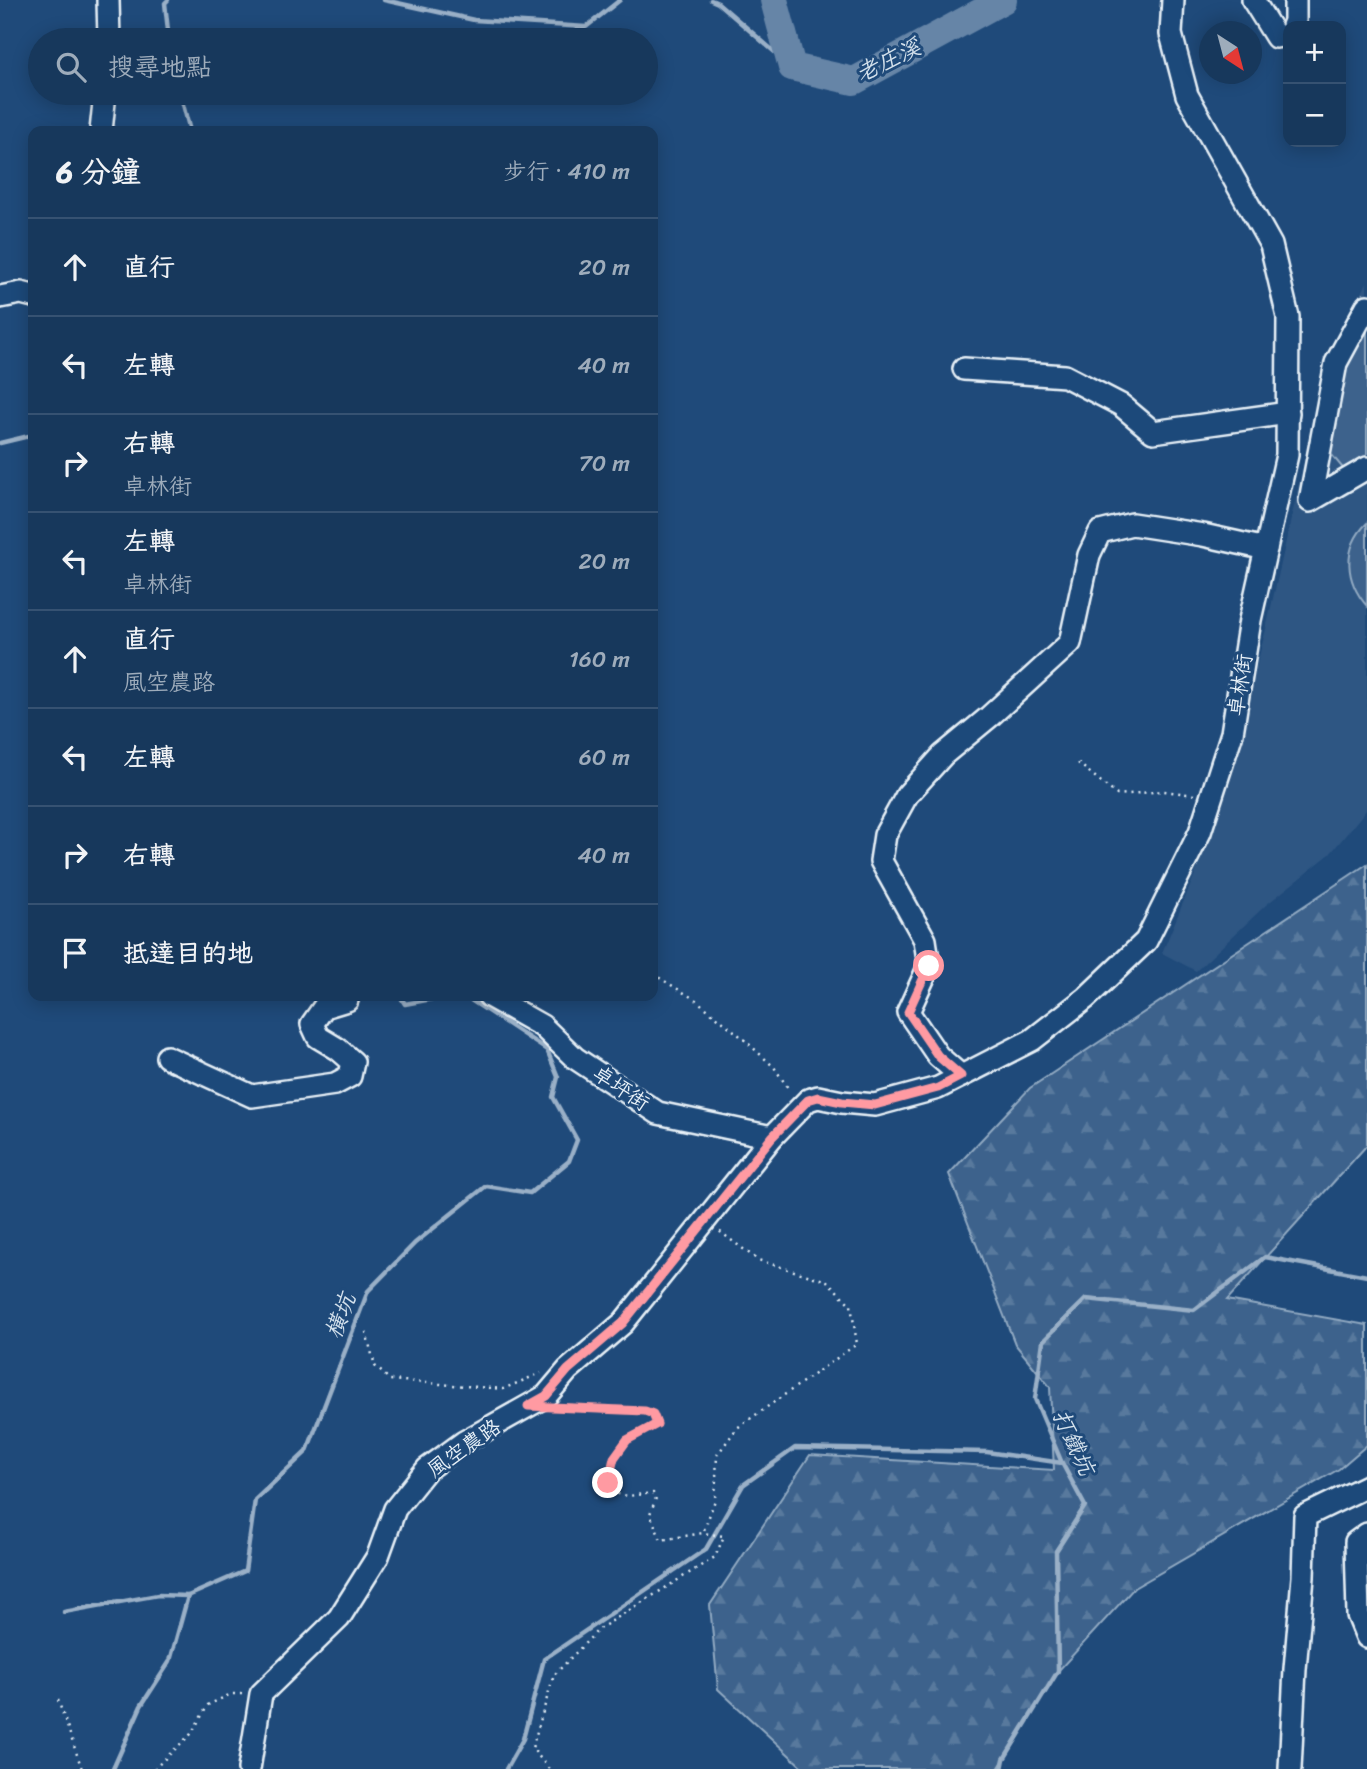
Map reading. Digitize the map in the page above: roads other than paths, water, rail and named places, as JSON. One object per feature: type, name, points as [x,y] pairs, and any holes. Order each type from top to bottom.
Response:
[{"type":"street","points":[[108,0],[109,28]]},
{"type":"street","name":"卓林街","points":[[772,1137],[808,1100],[818,1097],[875,1105],[938,1088],[1032,1040],[1086,998],[1146,941],[1200,832],[1233,733],[1250,620],[1287,455],[1288,317],[1271,245],[1187,95],[1171,34],[1173,0]]},
{"type":"street","points":[[1253,0],[1276,37],[1283,36]]},
{"type":"street","points":[[1295,0],[1295,21]]},
{"type":"street","points":[[102,126],[104,105]]},
{"type":"street","points":[[0,297],[21,293],[28,295]]},
{"type":"street","points":[[1367,306],[1336,363],[1310,501],[1367,468]]},
{"type":"street","points":[[964,369],[1065,376],[1121,405],[1153,432],[1288,413]]},
{"type":"street","points":[[961,1076],[938,1056],[908,1012],[929,966],[925,940],[881,861],[885,835],[907,795],[943,755],[1070,643],[1089,555],[1100,532],[1132,524],[1203,535],[1266,549]]},
{"type":"street","points":[[167,1057],[253,1096],[335,1084],[351,1076],[352,1062],[338,1049],[318,1037],[312,1024],[324,1007],[344,1001]]},
{"type":"street","name":"卓坪街","points":[[498,1001],[542,1026],[575,1058],[658,1113],[772,1137]]},
{"type":"street","name":"風空農路","points":[[249,1769],[261,1694],[339,1618],[378,1556],[395,1509],[427,1469],[464,1443],[546,1396],[568,1370],[623,1323],[772,1137]]},
{"type":"street","points":[[1290,1769],[1305,1516],[1367,1486]]},
{"type":"street","points":[[1367,1534],[1356,1542],[1358,1615],[1367,1637]]},
{"type":"waterway","name":"橫坑","points":[[168,0],[165,3],[168,28]]},
{"type":"waterway","name":"橫坑","points":[[384,0],[474,20],[586,27],[620,0]]},
{"type":"waterway","name":"橫坑","points":[[711,0],[718,3],[792,67]]},
{"type":"waterway","name":"老庄溪","points":[[774,0],[792,67],[854,81],[1003,0]]},
{"type":"waterway","name":"橫坑","points":[[183,105],[189,126]]},
{"type":"waterway","points":[[0,443],[28,436]]},
{"type":"waterway","name":"橫坑","points":[[403,1001],[405,1004],[421,1001]]},
{"type":"waterway","name":"橫坑","points":[[113,1769],[141,1706],[170,1661],[188,1596],[245,1571],[255,1500],[307,1451],[368,1291],[415,1243],[486,1186],[530,1193],[569,1161],[577,1140],[553,1097],[558,1077],[547,1050],[473,1001]]},
{"type":"waterway","name":"打鐵坑","points":[[1002,1769],[1004,1759],[1058,1671],[1056,1551],[1085,1506],[1062,1463],[1035,1399],[1043,1341],[1086,1299],[1194,1310],[1265,1257],[1367,1276]]},
{"type":"waterway","points":[[506,1769],[523,1739],[544,1659],[706,1549],[743,1485],[795,1448],[987,1452],[1062,1463]]},
{"type":"waterway","points":[[64,1612],[158,1595],[188,1596]]}]
